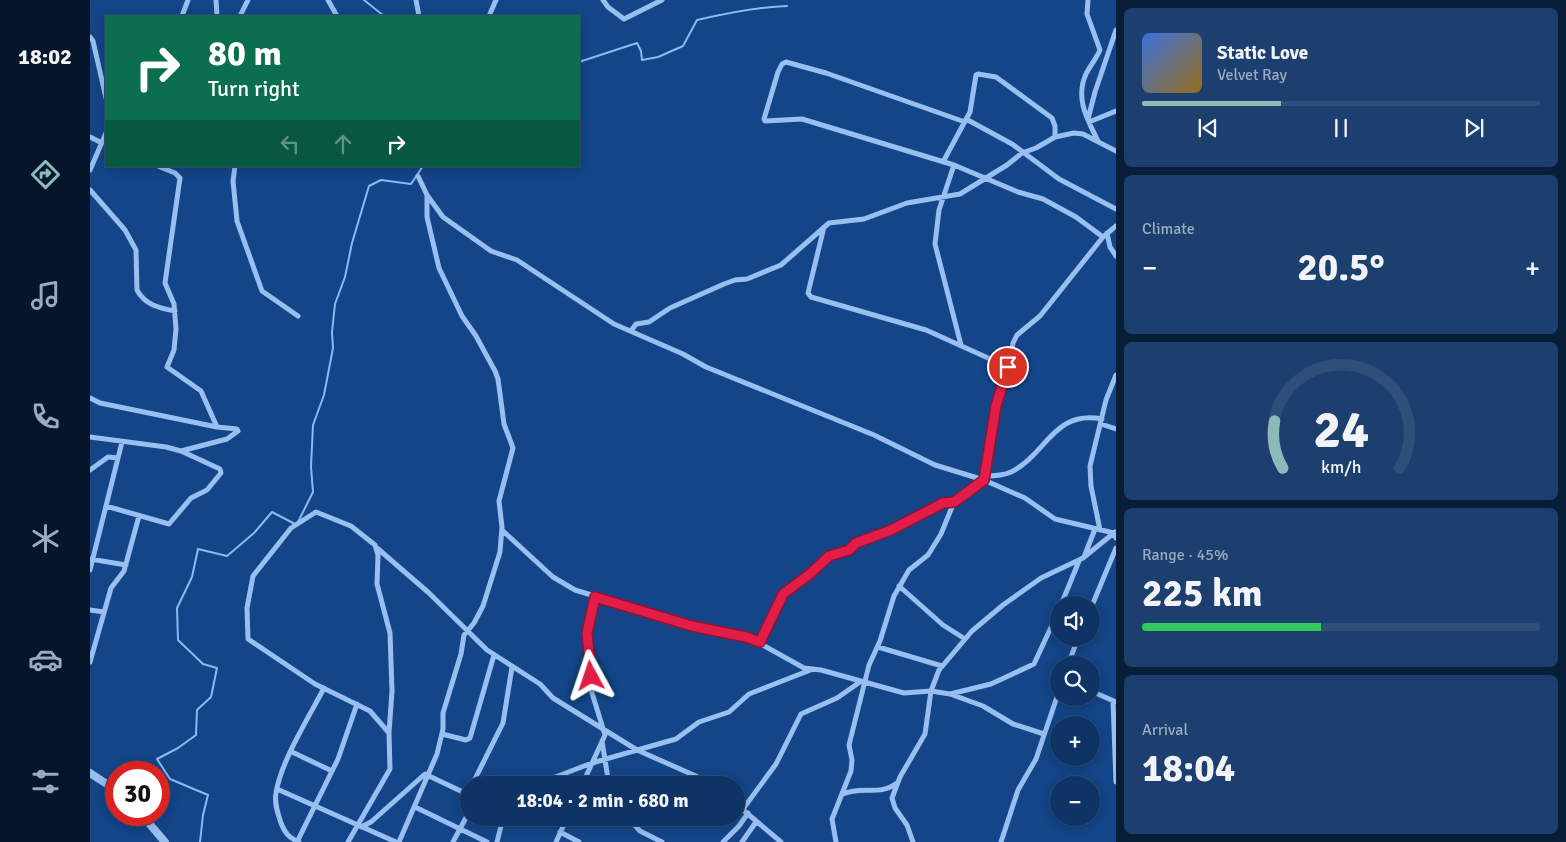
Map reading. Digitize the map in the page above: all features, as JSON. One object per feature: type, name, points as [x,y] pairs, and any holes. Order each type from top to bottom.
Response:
[{"type":"street","points":[[182,15],[188,0]]},
{"type":"street","points":[[216,0],[217,15]]},
{"type":"street","points":[[240,15],[248,0]]},
{"type":"street","points":[[328,0],[336,15]]},
{"type":"street","points":[[416,0],[419,15]]},
{"type":"street","points":[[489,15],[496,0]]},
{"type":"street","points":[[603,0],[608,7],[624,19],[662,0]]},
{"type":"street","points":[[1088,0],[1087,14],[1100,50],[1081,87],[1080,98],[1098,142]]},
{"type":"street","points":[[1088,121],[1094,92],[1115,33]]},
{"type":"street","points":[[90,37],[94,41],[105,93]]},
{"type":"street","points":[[1116,209],[1059,179],[1007,141],[966,121],[826,73],[786,62],[780,68],[765,120],[802,119],[954,165],[986,179],[1047,201],[1105,235],[1116,256]]},
{"type":"street","points":[[943,162],[966,121],[972,106],[976,75],[990,75],[1052,118],[1055,126],[1055,137]]},
{"type":"street","points":[[1088,121],[1116,111]]},
{"type":"street","points":[[631,331],[636,324],[649,322],[670,308],[706,292],[735,280],[748,279],[781,265],[824,227],[839,221],[872,217],[907,203],[960,194],[986,179],[1022,153],[1036,148],[1055,137],[1079,133],[1116,151]]},
{"type":"street","points":[[90,170],[105,136]]},
{"type":"street","points":[[90,137],[102,143]]},
{"type":"street","points":[[954,165],[936,227],[935,244],[961,346]]},
{"type":"street","points":[[161,167],[176,173],[180,178],[165,283],[175,311],[175,343],[167,368],[201,391],[217,427]]},
{"type":"street","points":[[235,167],[233,181],[237,221],[262,290],[298,316]]},
{"type":"street","points":[[418,176],[427,195],[444,217],[491,251],[517,260],[603,318],[706,367],[880,438],[935,465],[984,478],[1025,498],[1055,519],[1115,534]]},
{"type":"street","points":[[90,190],[125,230],[136,250],[138,290],[140,294],[146,301],[158,308],[175,311]]},
{"type":"street","points":[[277,789],[397,842],[429,776],[442,734],[443,713],[461,654],[464,635],[469,631],[483,606],[500,552],[502,530],[499,501],[513,448],[504,424],[498,379],[485,351],[449,293],[439,268],[427,217],[427,195]]},
{"type":"street","points":[[984,478],[996,406],[1017,335],[1040,316],[1105,235],[1116,226]]},
{"type":"street","points":[[824,227],[809,295],[823,302],[830,301],[916,326],[1008,367]]},
{"type":"street","points":[[1065,596],[1081,559],[1097,530],[1090,475],[1109,391],[1116,375]]},
{"type":"street","points":[[91,400],[217,427],[237,429],[238,431],[227,439],[181,451]]},
{"type":"street","points":[[836,842],[832,819],[843,794],[852,765],[849,745],[862,683],[871,659],[878,647],[899,586],[913,566],[928,555],[941,534],[954,502],[984,478],[1007,474],[1026,462],[1051,433],[1066,424],[1087,416],[1116,429]]},
{"type":"street","points":[[90,437],[181,451],[220,469],[220,476],[207,490],[191,498],[171,523],[106,506]]},
{"type":"street","points":[[90,570],[91,559],[122,442]]},
{"type":"street","points":[[90,470],[108,457],[118,458]]},
{"type":"street","points":[[760,642],[783,594],[811,573],[829,556],[849,550],[856,543],[891,530],[943,503],[954,502]]},
{"type":"street","points":[[389,733],[370,711],[324,688],[248,638],[247,608],[253,576],[291,528],[316,512],[351,526],[369,538],[377,548],[394,561],[494,655],[540,684],[554,698],[637,750],[696,776]]},
{"type":"street","points":[[90,662],[111,588],[122,576],[140,516]]},
{"type":"street","points":[[502,530],[559,582],[595,597],[692,626],[746,637],[760,642],[789,661],[804,668],[904,693],[931,691],[950,694],[983,706],[1012,724],[1044,734]]},
{"type":"street","points":[[912,842],[907,825],[893,803],[897,783],[925,734],[931,691],[935,677],[942,666],[965,639],[1024,589],[1041,578],[1081,559],[1104,544],[1115,534]]},
{"type":"street","points":[[348,842],[359,826],[390,769],[389,733],[392,691],[390,633],[376,577],[377,548]]},
{"type":"street","points":[[1096,596],[1116,548]]},
{"type":"street","points":[[91,559],[126,565]]},
{"type":"street","points":[[899,586],[943,625],[965,639]]},
{"type":"street","points":[[586,776],[605,735],[592,693],[587,639],[595,597]]},
{"type":"street","points":[[90,610],[104,612]]},
{"type":"street","points":[[950,694],[990,684],[1034,664],[1050,629]]},
{"type":"street","points":[[878,647],[942,666]]},
{"type":"street","points":[[442,734],[466,740],[470,738],[494,655]]},
{"type":"street","points":[[477,776],[503,724],[512,667]]},
{"type":"street","points":[[554,776],[676,739],[699,722],[728,712],[749,694],[814,669]]},
{"type":"street","points":[[781,842],[745,811],[776,764],[800,714],[837,698],[862,683]]},
{"type":"street","points":[[324,688],[292,752],[277,789],[277,811],[283,828],[291,839],[298,842],[332,771],[357,704]]},
{"type":"street","points":[[1100,695],[1115,701],[1116,782]]},
{"type":"street","points":[[1001,842],[1018,790],[1036,759],[1054,706]]},
{"type":"street","points":[[602,741],[607,776]]},
{"type":"street","points":[[292,752],[332,771]]},
{"type":"street","points":[[90,773],[105,783]]},
{"type":"street","points":[[359,826],[371,822],[389,808],[422,775],[429,776],[460,790]]},
{"type":"street","points":[[843,794],[865,789],[885,791],[897,783]]},
{"type":"street","points":[[414,807],[487,842]]},
{"type":"street","points":[[742,842],[756,822]]},
{"type":"street","points":[[151,826],[165,842]]},
{"type":"street","points":[[453,842],[462,826]]},
{"type":"street","points":[[496,842],[501,826]]},
{"type":"street","points":[[556,842],[563,826]]},
{"type":"street","points":[[635,826],[640,831],[662,842]]},
{"type":"street","points":[[723,842],[739,826]]},
{"type":"street","points":[[560,832],[579,842]]},
{"type":"waterway","points":[[364,0],[383,15]]},
{"type":"waterway","points":[[580,62],[637,43],[641,51],[642,60],[658,57],[683,46],[697,20],[742,11],[787,6]]},
{"type":"waterway","points":[[298,522],[313,492],[311,467],[313,425],[324,395],[333,348],[332,332],[335,304],[345,277],[352,243],[369,186],[381,180],[411,184],[422,167]]},
{"type":"waterway","points":[[200,842],[203,815],[208,795],[170,779],[157,759],[178,748],[196,735],[197,710],[211,697],[217,668],[203,664],[178,640],[177,608],[192,577],[198,549],[227,556],[254,533],[272,512],[295,524]]},
{"type":"route","points":[[591,676],[587,633],[595,597],[692,626],[746,637],[760,642],[783,594],[811,573],[829,556],[846,552],[856,543],[891,530],[916,515],[943,503],[954,502],[984,480],[996,406],[1006,380],[1008,367]]}]
